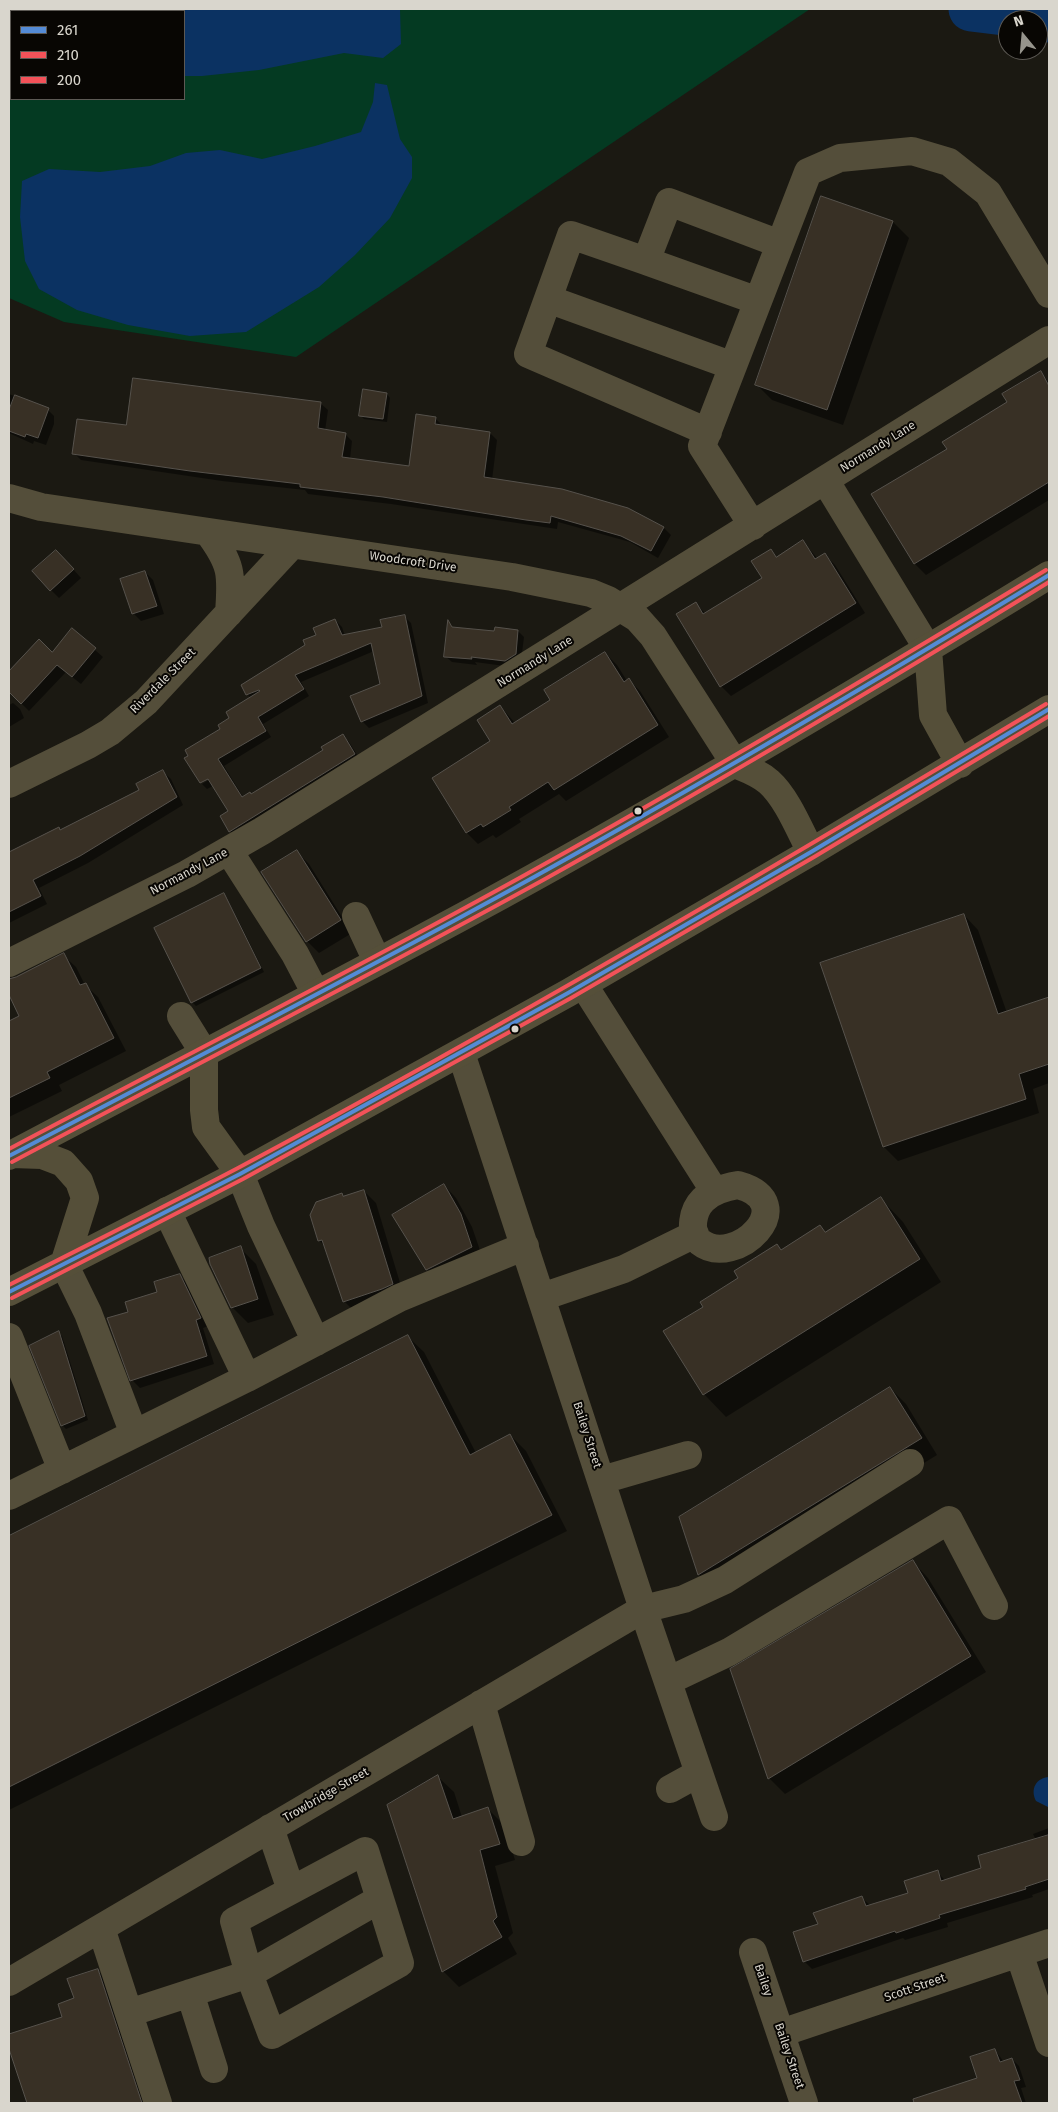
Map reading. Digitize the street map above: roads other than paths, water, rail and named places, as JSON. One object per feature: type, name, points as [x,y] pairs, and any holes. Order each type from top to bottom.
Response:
[{"type":"main road","points":[[10,1155],[469,913],[735,764],[1049,576]]},
{"type":"main road","points":[[928,649],[933,715],[960,764]]},
{"type":"main road","points":[[9,1292],[240,1174],[461,1053],[811,852],[960,764],[1049,708]]},
{"type":"main road","points":[[735,764],[754,771],[770,783],[782,798],[811,852]]},
{"type":"main road","points":[[204,1053],[204,1110],[206,1127],[240,1174]]},
{"type":"main road","points":[[10,1155],[42,1155],[63,1163],[79,1181],[85,1198],[64,1264]]},
{"type":"street","points":[[753,526],[702,446],[808,172],[840,158],[912,151],[949,162],[988,193],[1049,294]]},
{"type":"street","points":[[646,262],[669,202],[780,244]]},
{"type":"street","points":[[708,432],[528,354],[572,236],[758,301]]},
{"type":"street","points":[[548,299],[733,366]]},
{"type":"street","name":"Normandy Lane","points":[[9,963],[188,874],[229,851],[622,608],[1049,340]]},
{"type":"street","points":[[825,480],[928,649]]},
{"type":"street","name":"Woodcroft Drive","points":[[9,498],[41,507],[512,577],[591,594],[622,608],[637,618],[653,636],[735,764]]},
{"type":"street","points":[[208,532],[220,548],[230,570],[229,613]]},
{"type":"street","name":"Riverdale Street","points":[[9,784],[110,732],[146,702],[292,545]]},
{"type":"street","points":[[229,851],[295,954],[316,994]]},
{"type":"street","points":[[356,916],[377,961]]},
{"type":"street","points":[[583,984],[715,1192]]},
{"type":"street","points":[[181,1016],[204,1053]]},
{"type":"street","name":"Bailey Street","points":[[461,1053],[714,1817]]},
{"type":"street","points":[[240,1174],[261,1226],[316,1342]]},
{"type":"street","points":[[738,1185],[751,1189],[760,1195],[764,1202],[766,1213],[763,1222],[757,1232],[748,1240],[726,1248],[716,1249],[706,1246],[697,1239],[695,1234],[693,1221],[698,1207],[703,1200],[715,1192],[728,1186],[738,1185]]},
{"type":"street","points":[[167,1211],[247,1378]]},
{"type":"street","points":[[542,1297],[624,1269],[695,1234]]},
{"type":"street","points":[[9,1496],[247,1378],[399,1298],[525,1246]]},
{"type":"street","points":[[64,1264],[88,1313],[134,1434]]},
{"type":"street","points":[[12,1343],[62,1470]]},
{"type":"street","points":[[602,1480],[688,1455]]},
{"type":"street","name":"Trowbridge Street","points":[[9,1982],[644,1609],[684,1599],[725,1580],[910,1463]]},
{"type":"street","points":[[668,1681],[729,1652],[949,1520],[994,1606]]},
{"type":"street","points":[[481,1704],[522,1842]]},
{"type":"street","points":[[670,1789],[699,1773]]},
{"type":"street","points":[[270,1828],[291,1890]]},
{"type":"street","points":[[364,1851],[380,1899],[400,1962],[272,2035],[249,1974],[234,1921],[364,1851]]},
{"type":"street","points":[[129,2013],[249,1974],[380,1899]]},
{"type":"street","points":[[101,1928],[158,2103]]},
{"type":"street","name":"Scott Street","points":[[777,2021],[1049,1943]]},
{"type":"street","name":"Bailey","points":[[753,1952],[777,2021]]},
{"type":"street","points":[[1019,1953],[1049,2043]]},
{"type":"street","points":[[190,1993],[214,2069]]},
{"type":"street","name":"Bailey Street","points":[[777,2021],[804,2103]]},
{"type":"water","points":[[400,9],[401,44],[383,58],[344,53],[259,70],[185,76],[185,10],[78,10]]},
{"type":"water","points":[[375,83],[387,85],[400,139],[412,157],[412,178],[390,218],[355,255],[319,287],[246,332],[190,336],[128,325],[77,310],[39,289],[25,261],[20,217],[22,181],[49,169],[100,172],[150,166],[186,153],[220,150],[262,159],[315,146],[361,132],[373,102]]},
{"type":"water","points":[[1049,1777],[1048,1807],[1036,1801],[1034,1788],[1041,1779]]},
{"type":"waterway","points":[[971,9],[1049,20]]}]
